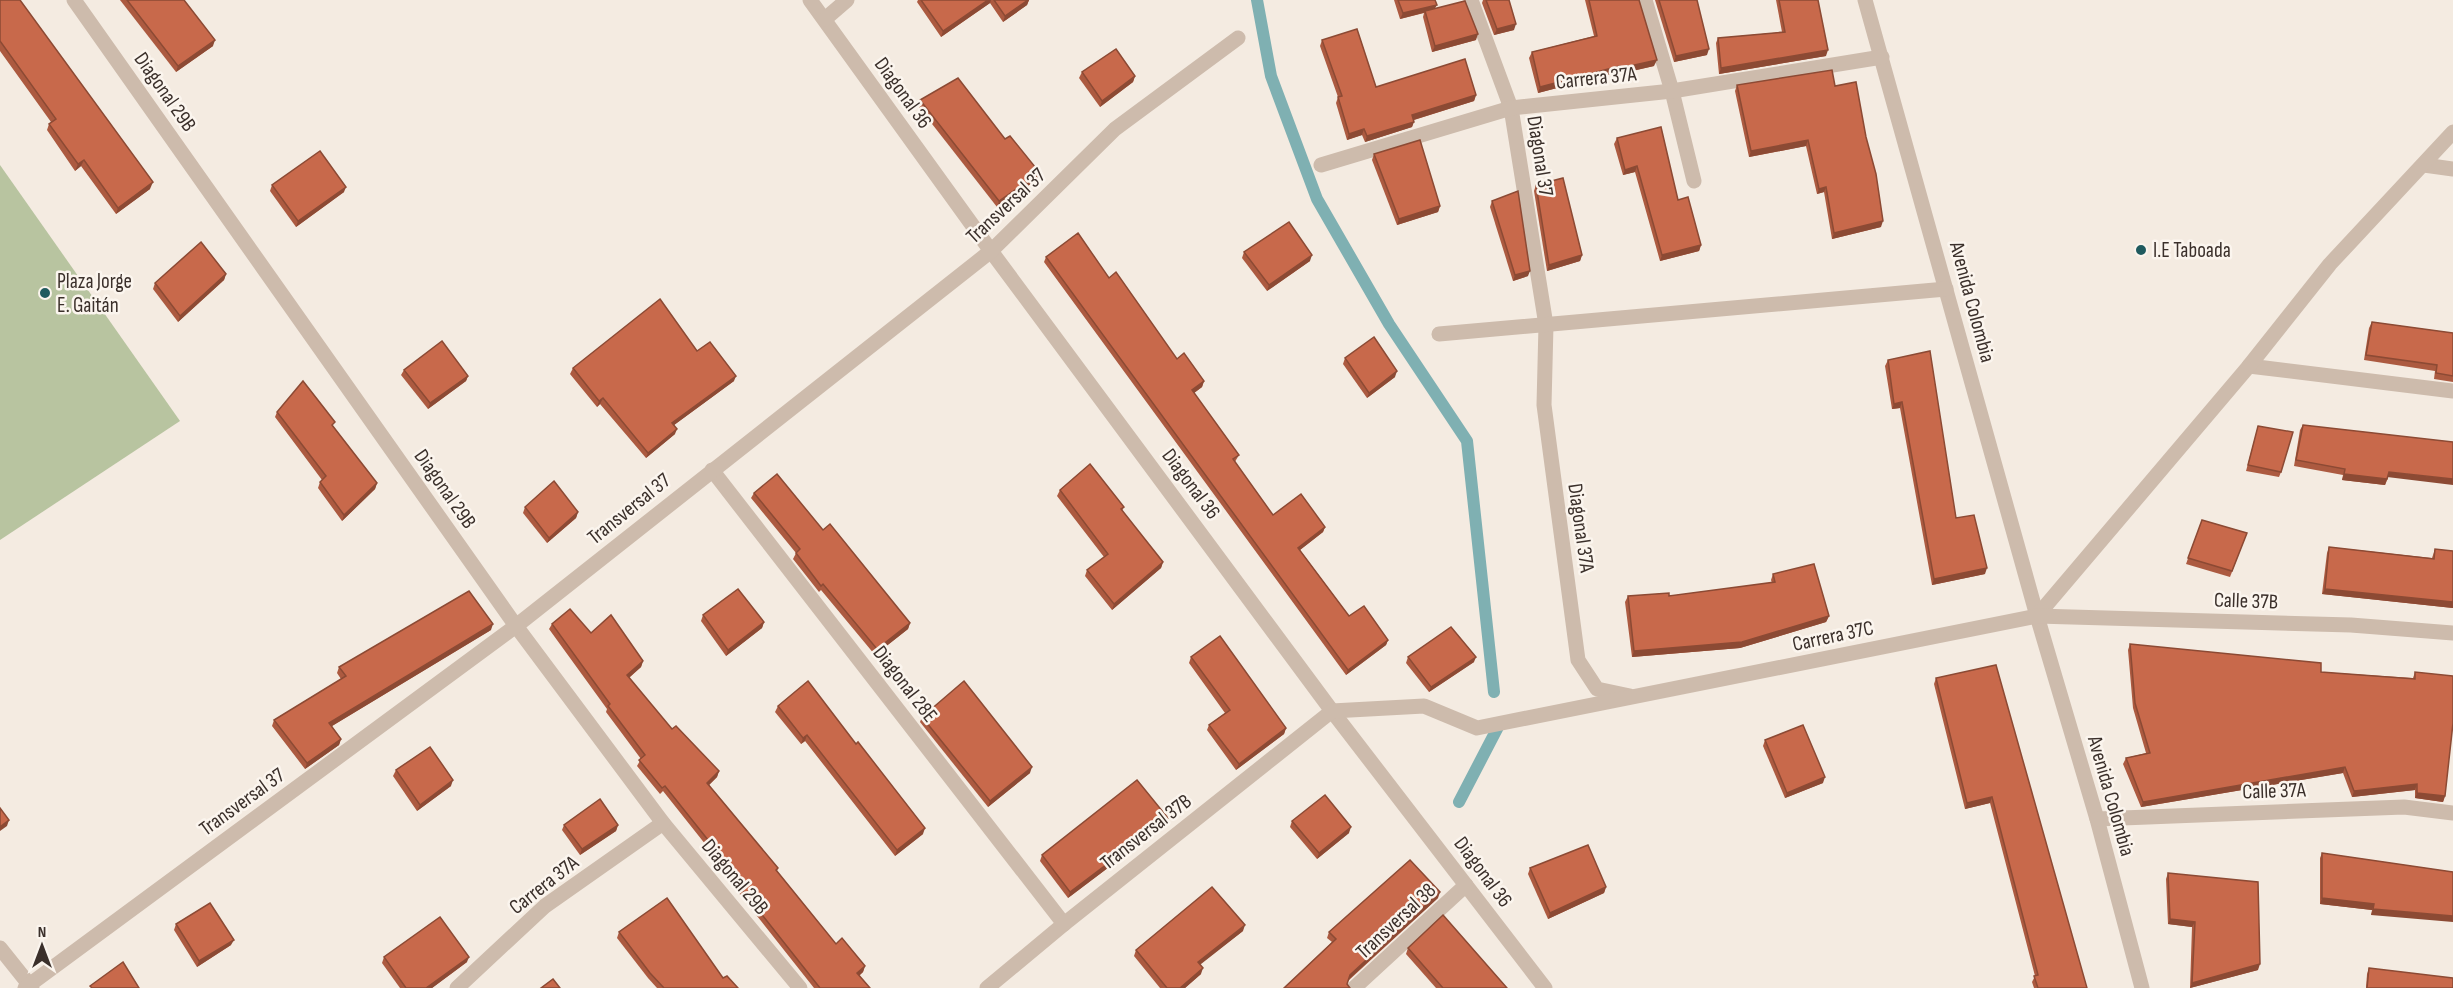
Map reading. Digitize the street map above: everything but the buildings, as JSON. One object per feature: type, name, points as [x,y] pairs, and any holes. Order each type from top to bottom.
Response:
[{"type":"street","name":"Diagonal 29B","points":[[74,0],[516,626],[663,822],[800,988]]},
{"type":"street","name":"Diagonal 36","points":[[810,0],[991,251],[1332,711],[1545,988]]},
{"type":"street","points":[[825,19],[848,0]]},
{"type":"street","name":"Diagonal 37","points":[[1471,0],[1511,108],[1546,325]]},
{"type":"street","points":[[1645,0],[1672,91],[1694,181]]},
{"type":"street","name":"Avenida Colombia","points":[[1865,0],[2037,616],[2097,819],[2142,988]]},
{"type":"street","name":"Transversal 37","points":[[29,987],[516,626],[991,251],[1115,129],[1238,38]]},
{"type":"street","name":"Carrera 37A","points":[[1321,165],[1511,108],[1672,91],[1882,57]]},
{"type":"street","points":[[2037,616],[2248,366],[2330,264],[2453,132]]},
{"type":"street","points":[[2424,165],[2453,169]]},
{"type":"street","points":[[1439,334],[1946,289]]},
{"type":"street","name":"Diagonal 37A","points":[[1546,325],[1544,405],[1578,660],[1597,689],[1637,698]]},
{"type":"street","points":[[2248,366],[2453,391]]},
{"type":"street","name":"Diagonal 28E","points":[[712,470],[1064,924]]},
{"type":"street","name":"Carrera 37C","points":[[1332,711],[1424,705],[1477,728],[1637,698],[2037,616]]},
{"type":"street","name":"Calle 37B","points":[[2037,616],[2351,625],[2453,633]]},
{"type":"street","name":"Transversal 37B","points":[[987,988],[1332,711]]},
{"type":"street","name":"Calle 37A","points":[[2097,819],[2404,807],[2453,813]]},
{"type":"street","name":"Carrera 37A","points":[[457,988],[545,906],[663,822]]},
{"type":"street","name":"Transversal 38","points":[[1354,988],[1466,885]]},
{"type":"street","points":[[0,948],[29,987]]},
{"type":"green space","name":"Plaza Jorge E. Gaitán","points":[[0,165],[180,421],[0,540]]},
{"type":"waterway","points":[[1257,0],[1271,76],[1317,199],[1389,324],[1467,441],[1494,692]]},
{"type":"waterway","points":[[1459,802],[1498,727]]},
{"type":"place","name":"I.E Taboada","points":[[2141,250]]},
{"type":"place","name":"Plaza Jorge E. Gaitán","points":[[45,293]]}]
